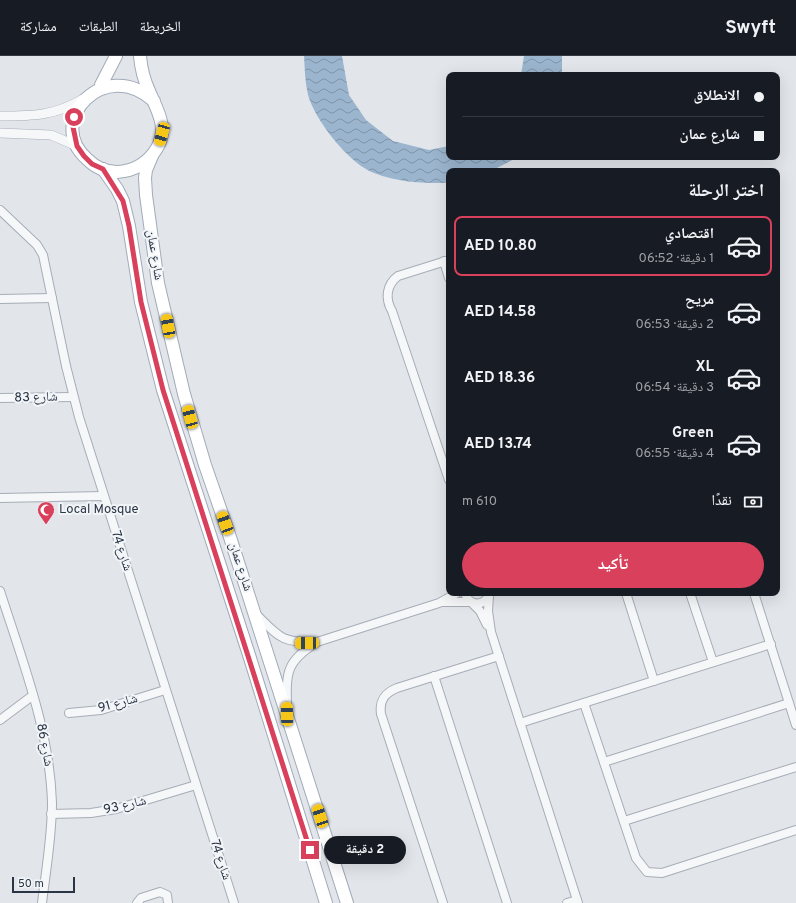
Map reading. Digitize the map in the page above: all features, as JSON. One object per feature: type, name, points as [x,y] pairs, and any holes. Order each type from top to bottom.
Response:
[{"type":"main road","points":[[102,85],[111,70],[116,56]]},
{"type":"main road","points":[[140,56],[145,81],[159,111],[162,122],[162,134],[158,146],[152,156],[140,166],[124,171],[103,169],[92,164],[77,146],[73,127],[74,117],[83,99],[91,91],[102,85],[119,82],[136,86],[146,92],[154,101]]},
{"type":"main road","name":"شارع عمان","points":[[152,156],[146,170],[146,195],[158,283],[170,337],[194,429],[347,903]]},
{"type":"main road","name":"شارع عمان","points":[[103,169],[123,201],[129,226],[141,302],[163,390],[250,658],[326,903]]},
{"type":"street","points":[[0,116],[44,115],[61,110],[83,99]]},
{"type":"street","points":[[0,133],[51,135],[77,146]]},
{"type":"street","name":"شارع 74","points":[[0,210],[18,226],[40,250],[73,397],[103,496],[234,903]]},
{"type":"street","points":[[446,261],[417,270],[405,276],[396,285],[392,295],[392,311],[446,471]]},
{"type":"street","points":[[0,299],[52,298]]},
{"type":"street","name":"شارع 83","points":[[0,398],[73,397]]},
{"type":"street","points":[[440,452],[446,450]]},
{"type":"street","points":[[0,498],[103,496]]},
{"type":"street","name":"شارع 86","points":[[0,591],[32,696],[45,747],[51,786],[51,814],[42,903]]},
{"type":"street","points":[[254,611],[277,635],[285,640],[298,643],[317,642],[439,602],[451,596]]},
{"type":"street","points":[[467,596],[480,611],[491,632],[499,656],[577,901],[567,903]]},
{"type":"street","points":[[439,602],[484,602],[488,596]]},
{"type":"street","points":[[489,596],[488,611],[491,632]]},
{"type":"street","points":[[627,596],[654,681]]},
{"type":"street","points":[[691,596],[713,662]]},
{"type":"street","points":[[755,596],[796,725]]},
{"type":"street","points":[[287,714],[286,685],[290,667],[302,652],[317,642]]},
{"type":"street","points":[[520,723],[770,644]]},
{"type":"street","points":[[443,903],[380,709],[382,700],[388,692],[499,656]]},
{"type":"street","points":[[434,676],[507,903]]},
{"type":"street","name":"شارع 91","points":[[69,712],[101,710],[166,690]]},
{"type":"street","points":[[0,720],[32,696]]},
{"type":"street","points":[[584,703],[636,858],[647,872],[662,873],[796,830]]},
{"type":"street","points":[[604,762],[789,703]]},
{"type":"street","points":[[624,821],[796,767]]},
{"type":"street","name":"شارع 93","points":[[51,814],[116,809],[196,785]]},
{"type":"street","points":[[138,903],[141,898],[160,892],[167,895],[168,903]]},
{"type":"water","points":[[304,56],[342,56],[349,95],[366,120],[393,141],[429,150],[446,147],[446,160],[512,160],[497,168],[446,168],[446,182],[443,183],[399,180],[374,173],[355,161],[346,153],[328,132],[310,101]]},
{"type":"water","points":[[524,56],[562,56],[562,72],[521,72]]},
{"type":"place","name":"Local Mosque","points":[[46,525]]},
{"type":"route","points":[[74,117],[74,137],[77,146],[92,164],[103,169],[117,189],[123,201],[129,226],[141,302],[163,390],[250,658],[310,850]]}]
